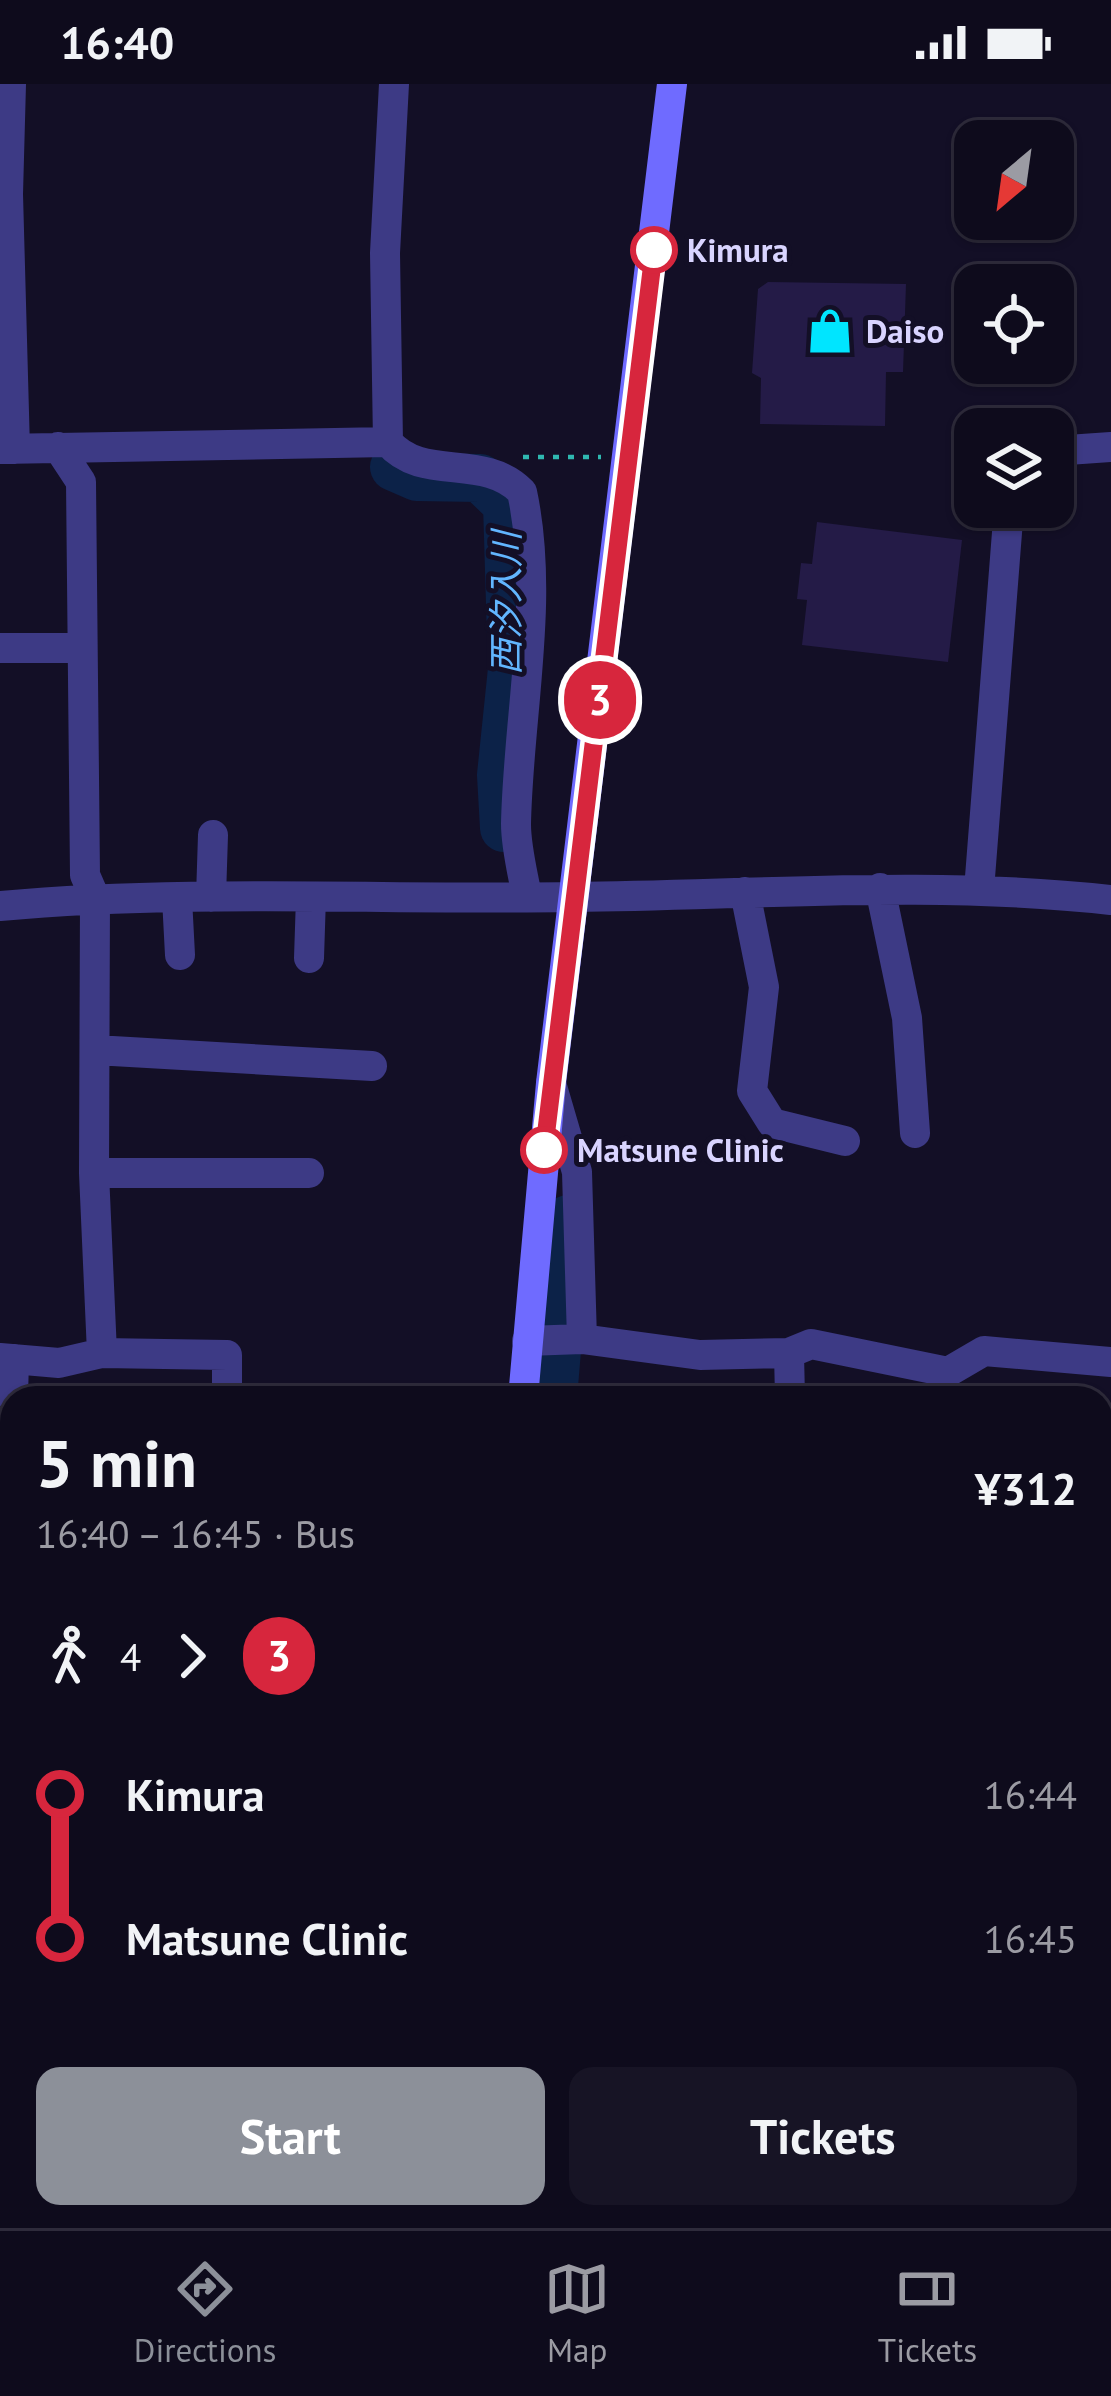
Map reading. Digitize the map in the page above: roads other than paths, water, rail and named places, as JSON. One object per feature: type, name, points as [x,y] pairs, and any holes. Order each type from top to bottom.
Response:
[{"type":"street","points":[[11,84],[8,449],[388,442],[416,464],[486,468],[522,492],[528,521],[526,696],[516,828],[527,897]]},
{"type":"street","points":[[388,442],[385,253],[394,84]]},
{"type":"street","points":[[556,1340],[551,1083],[631,457],[672,84]]},
{"type":"street","points":[[58,447],[81,482],[86,875],[94,898],[94,1173],[101,1353]]},
{"type":"street","points":[[1074,450],[1111,447]]},
{"type":"street","points":[[979,890],[1007,528]]},
{"type":"street","points":[[0,648],[81,647]]},
{"type":"street","points":[[212,898],[213,835]]},
{"type":"street","points":[[880,888],[907,1018],[915,1133]]},
{"type":"street","points":[[0,906],[94,898],[576,897],[880,888],[1111,900]]},
{"type":"street","points":[[745,892],[764,987],[752,1091],[772,1123],[845,1141]]},
{"type":"street","points":[[309,958],[310,897]]},
{"type":"street","points":[[177,898],[180,955]]},
{"type":"street","points":[[94,1050],[372,1066]]},
{"type":"street","points":[[530,1386],[556,1340],[577,1172],[551,1083]]},
{"type":"street","points":[[94,1173],[309,1173]]},
{"type":"street","points":[[556,1340],[700,1355],[789,1353],[811,1344],[948,1372],[984,1351],[1111,1362]]},
{"type":"street","points":[[7,1358],[58,1363],[101,1353],[227,1355],[226,1386]]},
{"type":"street","points":[[789,1353],[790,1386]]},
{"type":"waterway","name":"西汐入川","points":[[394,467],[417,477],[480,478],[507,504],[512,669],[501,775],[504,828]]},
{"type":"waterway","name":"西汐入川","points":[[554,1386],[568,1219]]},
{"type":"place","name":"Kimura","points":[[654,250]]},
{"type":"place","name":"Daiso","points":[[830,331]]},
{"type":"place","name":"Matsune Clinic","points":[[544,1150]]}]
